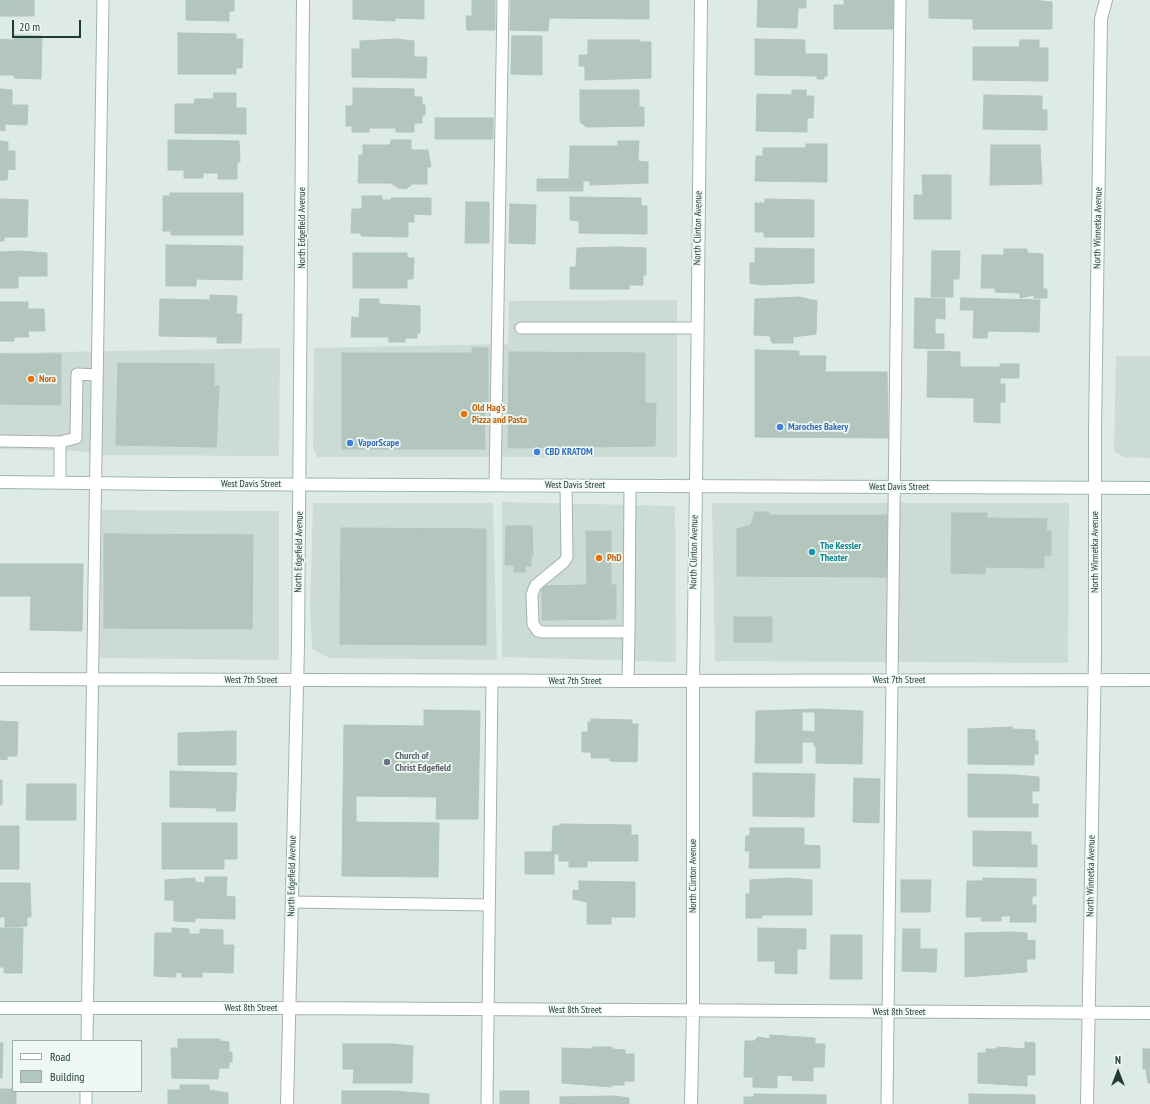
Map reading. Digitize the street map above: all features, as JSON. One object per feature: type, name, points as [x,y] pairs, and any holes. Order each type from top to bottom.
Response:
[{"type":"street","name":"North Edgefield Avenue","points":[[287,1104],[300,484],[303,0]]},
{"type":"street","name":"North Clinton Avenue","points":[[691,1104],[693,1011],[693,681],[701,0]]},
{"type":"street","name":"North Winnetka Avenue","points":[[1087,1104],[1094,680],[1100,26],[1106,0]]},
{"type":"street","name":"West Davis Street","points":[[0,482],[1150,488]]},
{"type":"street","name":"West 7th Street","points":[[0,679],[492,681],[1150,680]]},
{"type":"street","name":"West 8th Street","points":[[0,1008],[289,1008],[1150,1013]]},
{"type":"lane","points":[[87,1040],[103,0]]},
{"type":"lane","points":[[495,485],[503,0]]},
{"type":"lane","points":[[887,1104],[900,0]]},
{"type":"lane","points":[[521,328],[697,328]]},
{"type":"lane","points":[[0,441],[60,442],[76,438],[77,374],[97,375]]},
{"type":"lane","points":[[60,442],[60,482]]},
{"type":"lane","points":[[566,485],[568,553],[564,562],[536,585],[534,589],[532,601],[533,624],[538,631],[543,632],[629,632]]},
{"type":"lane","points":[[628,681],[630,486]]},
{"type":"lane","points":[[486,1104],[492,681]]},
{"type":"lane","points":[[292,902],[489,905]]},
{"type":"lane","points":[[86,1092],[86,1104]]},
{"type":"shaded area","points":[[677,300],[677,457],[317,457],[313,448],[314,348],[508,344],[509,301]]},
{"type":"shaded area","points":[[280,348],[279,456],[103,455],[77,451],[0,449],[0,353]]},
{"type":"shaded area","points":[[1116,356],[1150,356],[1150,458],[1124,457],[1114,451]]},
{"type":"shaded area","points":[[502,502],[675,506],[676,662],[502,657]]},
{"type":"shaded area","points":[[313,503],[493,503],[497,660],[329,658],[312,649],[310,606]]},
{"type":"shaded area","points":[[712,503],[1069,503],[1068,663],[715,661]]},
{"type":"shaded area","points":[[102,510],[279,511],[279,660],[100,658]]},
{"type":"building","points":[[0,0],[34,0],[34,16],[0,16]]},
{"type":"building","points":[[186,0],[234,0],[234,11],[229,11],[229,21],[186,20]]},
{"type":"building","points":[[353,0],[424,0],[424,19],[395,18],[395,21],[353,19]]},
{"type":"building","points":[[472,0],[495,0],[495,30],[467,30],[466,16],[472,16]]},
{"type":"building","points":[[511,0],[649,0],[649,19],[549,18],[548,31],[510,30]]},
{"type":"building","points":[[758,0],[806,0],[806,8],[798,8],[797,28],[757,27]]},
{"type":"building","points":[[844,0],[893,0],[893,29],[834,29],[834,5],[844,5]]},
{"type":"building","points":[[929,0],[1040,0],[1052,2],[1052,29],[973,29],[973,19],[929,18]]},
{"type":"building","points":[[178,33],[236,34],[236,39],[243,39],[242,68],[236,68],[236,74],[178,74]]},
{"type":"building","points":[[15,35],[42,36],[41,79],[14,78],[14,75],[0,75],[0,39],[14,40]]},
{"type":"building","points":[[512,36],[542,36],[542,75],[511,74]]},
{"type":"building","points":[[395,39],[414,41],[414,57],[427,57],[426,78],[352,77],[352,49],[360,49],[360,41]]},
{"type":"building","points":[[755,39],[805,40],[805,54],[827,54],[827,76],[824,76],[824,79],[817,79],[817,76],[755,75]]},
{"type":"building","points":[[588,40],[640,40],[640,42],[651,42],[651,78],[585,80],[585,66],[579,66],[579,55],[588,55]]},
{"type":"building","points":[[1020,40],[1039,40],[1039,48],[1048,48],[1048,81],[973,80],[973,47],[1019,47]]},
{"type":"building","points":[[353,88],[414,89],[414,97],[422,97],[422,105],[425,105],[425,115],[422,115],[422,123],[414,123],[414,132],[396,132],[396,128],[369,128],[369,132],[352,132],[352,126],[346,126],[346,106],[353,106]]},
{"type":"building","points":[[0,89],[12,90],[12,105],[28,105],[27,125],[5,124],[5,131],[0,130]]},
{"type":"building","points":[[580,90],[639,90],[639,107],[644,107],[644,126],[587,127],[580,122]]},
{"type":"building","points":[[792,90],[806,90],[806,96],[814,96],[813,118],[807,118],[807,132],[756,131],[757,94],[792,95]]},
{"type":"building","points":[[214,93],[236,93],[236,108],[246,108],[246,134],[175,133],[175,104],[194,104],[195,99],[213,99]]},
{"type":"building","points":[[984,95],[1042,96],[1042,110],[1047,110],[1047,130],[983,129]]},
{"type":"building","points":[[435,118],[493,118],[493,139],[435,139]]},
{"type":"building","points":[[168,140],[239,141],[240,162],[237,162],[237,179],[218,179],[218,173],[203,173],[203,178],[184,178],[184,170],[168,170]]},
{"type":"building","points":[[391,140],[411,140],[411,150],[428,150],[431,167],[427,167],[427,184],[412,184],[406,189],[398,188],[391,183],[358,183],[359,155],[363,155],[363,145],[390,145]]},
{"type":"building","points":[[0,141],[8,142],[8,151],[15,151],[15,170],[8,169],[7,180],[0,180]]},
{"type":"building","points":[[618,141],[639,141],[638,161],[648,162],[648,183],[590,185],[590,181],[583,181],[583,191],[537,191],[537,179],[569,179],[570,146],[618,146]]},
{"type":"building","points":[[806,144],[827,144],[827,182],[755,181],[756,156],[763,156],[763,148],[806,148]]},
{"type":"building","points":[[991,145],[1040,145],[1042,184],[990,185]]},
{"type":"building","points":[[922,175],[951,175],[951,219],[914,219],[914,195],[923,195]]},
{"type":"building","points":[[170,193],[243,193],[243,235],[171,235],[171,231],[163,231],[163,196],[170,196]]},
{"type":"building","points":[[362,196],[382,196],[382,200],[391,200],[391,198],[431,198],[431,215],[414,214],[414,222],[408,222],[408,237],[361,236],[361,233],[351,233],[352,209],[362,209]]},
{"type":"building","points":[[570,197],[641,198],[641,206],[647,206],[647,234],[579,233],[579,221],[570,220]]},
{"type":"building","points":[[0,199],[28,200],[27,237],[4,237],[4,241],[0,241]]},
{"type":"building","points":[[765,199],[814,200],[814,237],[764,237],[764,232],[755,232],[755,203],[765,203]]},
{"type":"building","points":[[466,202],[489,202],[489,243],[465,243]]},
{"type":"building","points":[[510,204],[536,205],[535,244],[509,243]]},
{"type":"building","points":[[166,245],[243,246],[242,280],[196,279],[196,286],[166,286]]},
{"type":"building","points":[[577,248],[646,248],[646,275],[643,275],[643,285],[629,285],[629,289],[570,289],[570,267],[576,267]]},
{"type":"building","points":[[755,248],[814,249],[814,283],[761,285],[750,283],[750,263],[755,263]]},
{"type":"building","points":[[1004,249],[1027,249],[1027,253],[1043,254],[1043,289],[1047,289],[1047,298],[1034,298],[1034,295],[1020,298],[1020,293],[995,292],[995,288],[981,288],[982,255],[1004,255]]},
{"type":"building","points":[[19,251],[47,253],[47,276],[18,276],[18,288],[0,288],[0,252]]},
{"type":"building","points":[[932,251],[960,251],[959,279],[953,279],[953,297],[931,297]]},
{"type":"building","points":[[353,253],[407,253],[407,258],[414,258],[413,279],[407,279],[407,288],[353,288]]},
{"type":"building","points":[[210,295],[237,296],[236,314],[242,314],[241,343],[217,343],[217,337],[159,336],[160,299],[210,300]]},
{"type":"building","points":[[799,297],[817,301],[816,334],[793,337],[793,343],[772,343],[770,336],[754,335],[755,299]]},
{"type":"building","points":[[915,298],[945,299],[945,319],[935,318],[935,334],[944,334],[944,349],[914,348]]},
{"type":"building","points":[[961,298],[1040,300],[1039,332],[988,331],[987,338],[973,338],[974,310],[960,310]]},
{"type":"building","points":[[360,299],[379,299],[379,304],[420,306],[420,333],[417,333],[417,338],[405,338],[405,342],[389,342],[389,337],[351,337],[352,317],[359,318]]},
{"type":"building","points":[[0,302],[28,302],[28,309],[44,309],[45,331],[28,331],[29,337],[14,337],[14,341],[0,341]]},
{"type":"building","points":[[472,348],[488,348],[488,401],[484,401],[485,449],[342,449],[342,353],[472,353]]},
{"type":"building","points":[[755,350],[799,351],[799,356],[826,356],[825,372],[887,372],[888,438],[755,437]]},
{"type":"building","points":[[928,351],[960,352],[960,367],[1000,367],[1000,364],[1019,364],[1019,378],[1000,378],[1000,384],[1005,384],[1005,402],[1000,402],[1000,423],[974,422],[974,398],[927,397]]},
{"type":"building","points":[[509,352],[645,353],[645,403],[656,403],[655,446],[508,448]]},
{"type":"building","name":"Nora","points":[[0,354],[61,354],[61,405],[0,404]]},
{"type":"building","points":[[118,363],[214,364],[214,386],[219,386],[216,447],[116,445]]},
{"type":"building","name":"The Kessler Theater","points":[[755,512],[769,512],[769,515],[887,515],[886,577],[737,576],[737,529],[751,525]]},
{"type":"building","points":[[952,513],[987,513],[987,518],[1047,519],[1046,531],[1051,531],[1051,555],[1044,555],[1044,568],[985,567],[985,574],[951,573]]},
{"type":"building","points":[[506,526],[532,526],[533,556],[531,556],[531,566],[525,566],[525,572],[514,572],[514,565],[505,565]]},
{"type":"building","points":[[341,528],[486,529],[486,645],[340,644]]},
{"type":"building","name":"PhD","points":[[586,531],[611,531],[611,585],[616,585],[616,619],[542,620],[542,586],[587,585]]},
{"type":"building","points":[[104,534],[253,535],[252,629],[104,628]]},
{"type":"building","points":[[0,564],[83,564],[82,631],[30,630],[31,596],[0,596]]},
{"type":"building","points":[[734,617],[772,617],[772,642],[734,642]]},
{"type":"building","points":[[818,709],[863,711],[862,764],[816,763],[816,746],[814,746],[814,742],[802,742],[802,763],[755,763],[756,711]],"holes":[[[802,712],[815,712],[815,732],[802,731]]]},
{"type":"building","points":[[424,710],[480,711],[478,819],[436,819],[437,797],[356,796],[356,822],[439,823],[438,877],[342,876],[344,725],[424,726]]},
{"type":"building","points":[[591,719],[632,720],[632,724],[638,724],[637,762],[610,761],[610,758],[591,758],[591,752],[582,752],[582,732],[588,732],[588,722],[591,722]]},
{"type":"building","points":[[0,721],[18,722],[17,756],[7,756],[7,760],[0,759]]},
{"type":"building","points":[[1012,727],[1012,729],[1035,730],[1035,741],[1038,741],[1038,754],[1034,754],[1034,765],[968,764],[968,729]]},
{"type":"building","points":[[236,731],[236,765],[178,765],[178,733]]},
{"type":"building","points":[[170,771],[237,773],[235,811],[216,811],[217,808],[170,807]]},
{"type":"building","points":[[753,773],[815,774],[814,817],[753,816]]},
{"type":"building","points":[[968,774],[1039,777],[1039,791],[1032,791],[1032,804],[1038,804],[1038,817],[968,817]]},
{"type":"building","points":[[854,778],[880,779],[879,823],[853,822]]},
{"type":"building","points":[[0,780],[2,780],[2,804],[0,805]]},
{"type":"building","points":[[27,784],[76,784],[76,820],[26,820]]},
{"type":"building","points":[[162,823],[237,823],[237,859],[224,859],[224,869],[162,869]]},
{"type":"building","points":[[560,824],[631,825],[631,835],[638,835],[638,861],[587,861],[587,867],[569,867],[569,861],[559,861],[559,854],[554,854],[554,874],[525,874],[525,852],[552,852],[553,826],[560,826]]},
{"type":"building","points":[[0,826],[19,826],[19,869],[0,869]]},
{"type":"building","points":[[750,828],[804,828],[804,845],[820,846],[820,868],[749,868],[750,851],[745,851],[746,836],[750,836]]},
{"type":"building","points":[[973,831],[1031,832],[1031,845],[1037,845],[1037,867],[973,866]]},
{"type":"building","points":[[205,877],[227,877],[226,896],[235,897],[235,919],[195,918],[195,922],[174,921],[174,900],[165,900],[165,880],[195,878],[195,882],[205,883]]},
{"type":"building","points":[[789,878],[812,880],[812,915],[762,915],[762,918],[746,918],[746,894],[750,894],[750,880]]},
{"type":"building","points":[[983,878],[1036,879],[1036,896],[1032,896],[1032,905],[1036,905],[1036,922],[1010,922],[1011,916],[1001,916],[1001,921],[981,921],[982,917],[966,917],[967,881],[983,881]]},
{"type":"building","points":[[901,880],[931,880],[930,912],[901,912]]},
{"type":"building","points":[[579,881],[635,882],[635,917],[611,917],[611,924],[587,924],[587,902],[573,899],[573,890],[579,891]]},
{"type":"building","points":[[0,883],[30,883],[31,917],[27,917],[27,926],[5,927],[5,917],[0,917]]},
{"type":"building","points":[[0,928],[23,928],[22,973],[4,973],[4,967],[0,967]]},
{"type":"building","points":[[172,928],[189,929],[189,934],[200,934],[200,929],[223,930],[223,945],[234,945],[233,973],[202,972],[202,977],[182,977],[182,973],[176,972],[176,977],[154,976],[155,933],[172,933]]},
{"type":"building","points":[[758,928],[806,929],[806,949],[797,949],[797,974],[775,973],[775,961],[758,961]]},
{"type":"building","points":[[903,929],[920,929],[920,949],[937,949],[936,972],[902,971]]},
{"type":"building","points":[[965,933],[1027,933],[1027,941],[1035,940],[1035,959],[1026,959],[1027,972],[965,977]]},
{"type":"building","points":[[831,935],[862,935],[862,979],[830,979]]},
{"type":"building","points":[[770,1035],[815,1038],[815,1044],[825,1044],[824,1067],[813,1067],[813,1081],[792,1080],[793,1076],[777,1075],[777,1088],[753,1087],[753,1077],[744,1077],[745,1041],[754,1041],[758,1037],[770,1039]]},
{"type":"building","points":[[178,1039],[220,1039],[220,1041],[229,1042],[229,1052],[232,1052],[232,1062],[229,1062],[229,1068],[219,1068],[218,1079],[172,1078],[171,1048],[178,1048]]},
{"type":"building","points":[[1025,1042],[1035,1043],[1035,1075],[1027,1075],[1027,1086],[978,1083],[978,1053],[986,1053],[986,1049],[997,1049],[997,1047],[1025,1049]]},
{"type":"building","points":[[0,1043],[3,1043],[2,1078],[0,1078]]},
{"type":"building","points":[[343,1044],[393,1044],[413,1046],[412,1083],[353,1083],[354,1069],[343,1069]]},
{"type":"building","points":[[593,1047],[612,1047],[612,1049],[625,1050],[625,1054],[634,1054],[634,1081],[624,1081],[624,1085],[611,1085],[611,1087],[562,1083],[562,1048],[593,1049]]},
{"type":"building","points":[[1143,1049],[1150,1049],[1150,1083],[1148,1083],[1146,1070],[1149,1069],[1143,1069]]},
{"type":"building","points":[[180,1085],[209,1085],[209,1090],[228,1093],[228,1104],[168,1104],[168,1090],[180,1090]]},
{"type":"building","points":[[0,1089],[12,1089],[12,1092],[16,1092],[16,1104],[0,1104]]},
{"type":"building","points":[[342,1091],[395,1091],[429,1094],[429,1104],[342,1104]]},
{"type":"building","points":[[500,1091],[529,1091],[529,1104],[500,1104]]},
{"type":"building","points":[[754,1094],[826,1095],[826,1104],[744,1104],[744,1097],[754,1097]]},
{"type":"building","points":[[969,1094],[1035,1095],[1035,1104],[969,1104]]},
{"type":"building","points":[[614,1096],[629,1098],[629,1104],[560,1104],[560,1097]]},
{"type":"place","name":"Nora","points":[[31,379]]},
{"type":"place","name":"Old Hag's Pizza and Pasta","points":[[464,414]]},
{"type":"place","name":"Maroches Bakery","points":[[780,427]]},
{"type":"place","name":"VaporScape","points":[[350,443]]},
{"type":"place","name":"CBD KRATOM","points":[[537,452]]},
{"type":"place","name":"The Kessler Theater","points":[[812,552]]},
{"type":"place","name":"PhD","points":[[599,558]]},
{"type":"place","name":"Church of Christ Edgefield","points":[[387,762]]}]
